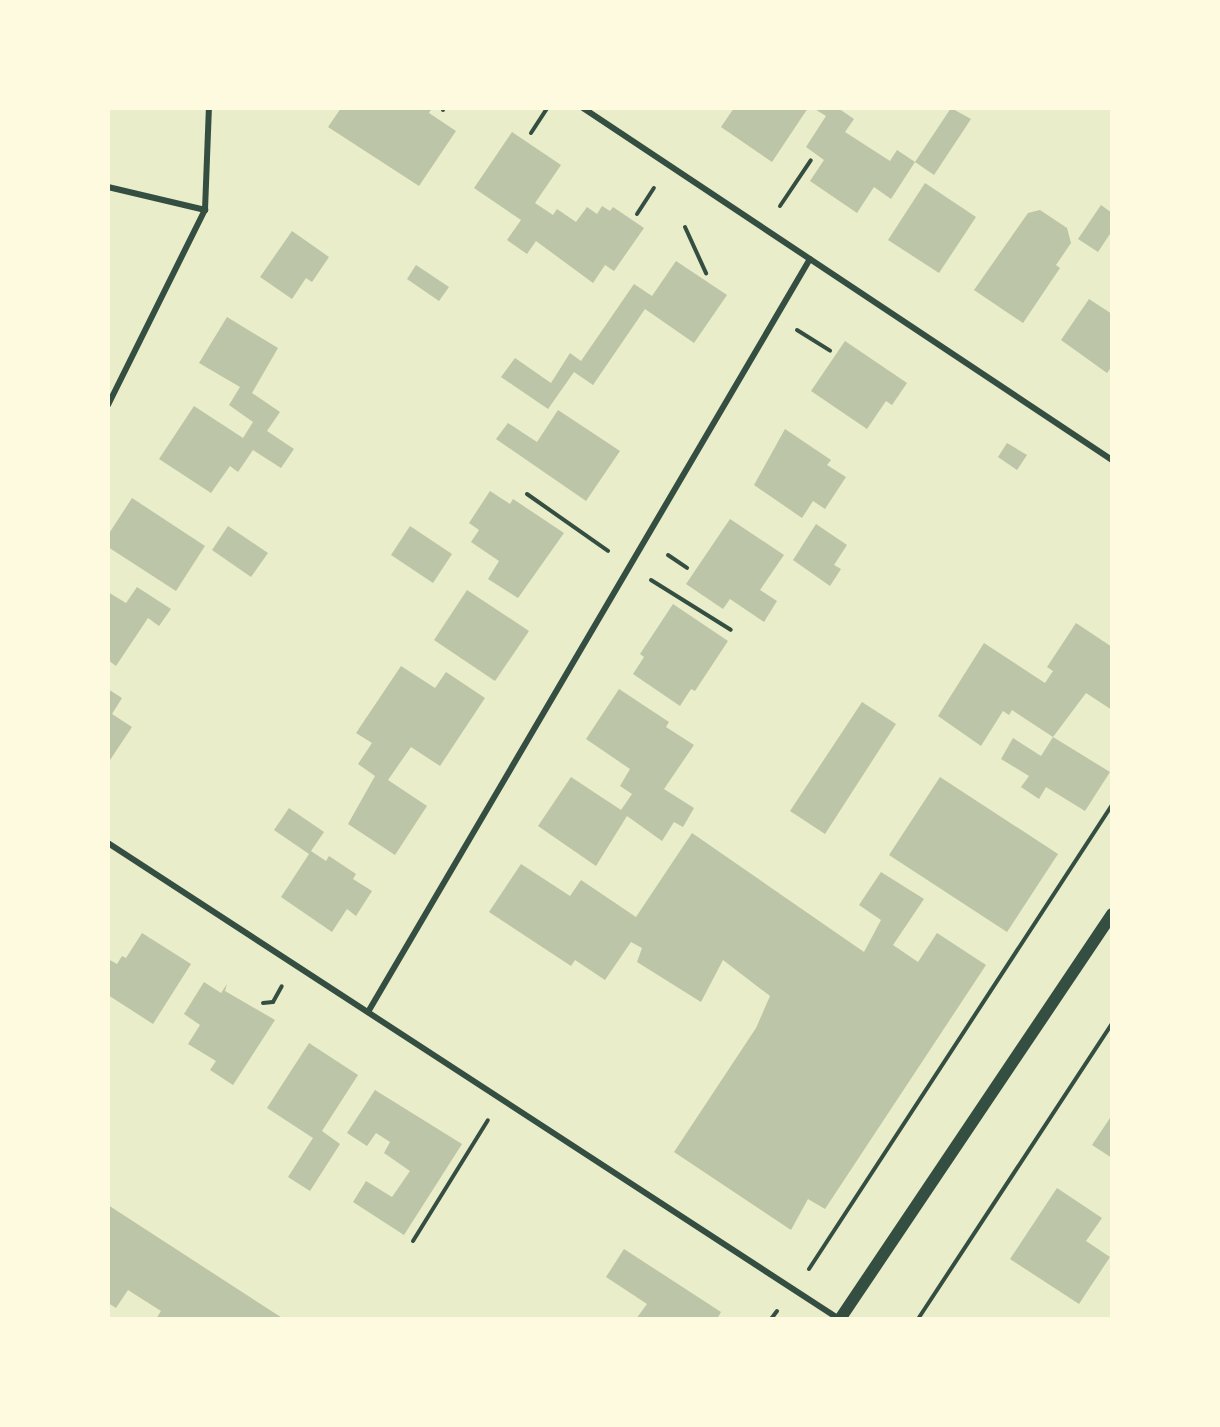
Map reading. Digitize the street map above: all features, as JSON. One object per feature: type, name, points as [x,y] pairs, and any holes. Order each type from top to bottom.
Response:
[{"type":"main road","points":[[839,1319],[1112,914]]},
{"type":"street","points":[[108,405],[205,210],[209,108]]},
{"type":"street","points":[[583,108],[1112,460]]},
{"type":"street","points":[[108,187],[205,210]]},
{"type":"street","points":[[368,1012],[810,259]]},
{"type":"street","points":[[108,843],[839,1319]]},
{"type":"path","points":[[531,133],[547,108]]},
{"type":"path","points":[[765,229],[811,160]]},
{"type":"path","points":[[685,227],[706,273]]},
{"type":"path","points":[[776,316],[830,351]]},
{"type":"path","points":[[527,494],[630,566],[730,630]]},
{"type":"path","points":[[771,1319],[794,1289],[1112,805]]},
{"type":"path","points":[[918,1319],[1112,1024]]},
{"type":"path","points":[[413,1241],[501,1099]]},
{"type":"building","points":[[341,108],[432,108],[429,113],[456,131],[419,186],[328,127]]},
{"type":"building","points":[[734,108],[808,108],[772,162],[721,127]]},
{"type":"building","points":[[813,108],[838,108],[854,119],[845,132],[890,161],[897,150],[915,162],[891,199],[874,187],[857,213],[810,181],[824,160],[806,147],[826,116]]},
{"type":"building","points":[[951,108],[971,119],[934,175],[915,162]]},
{"type":"building","points":[[512,132],[561,165],[535,203],[553,215],[557,209],[576,222],[587,207],[597,214],[602,206],[610,211],[613,207],[644,228],[614,271],[605,265],[593,283],[536,241],[527,254],[507,240],[521,220],[474,188]]},
{"type":"building","points":[[925,183],[976,217],[939,273],[888,240]]},
{"type":"building","points":[[1101,205],[1112,213],[1112,231],[1098,252],[1078,239]]},
{"type":"building","points":[[1040,210],[1067,228],[1071,243],[1056,265],[1060,268],[1023,323],[974,290],[1028,213]]},
{"type":"building","points":[[292,231],[329,257],[312,282],[306,278],[292,299],[260,277]]},
{"type":"building","points":[[676,261],[727,295],[694,343],[645,309],[593,385],[574,372],[548,409],[501,377],[515,358],[551,383],[570,353],[581,361],[634,284],[652,296]]},
{"type":"building","points":[[416,265],[449,287],[439,301],[407,279]]},
{"type":"building","points":[[1089,299],[1112,314],[1112,366],[1107,373],[1061,340]]},
{"type":"building","points":[[227,317],[278,348],[252,393],[280,412],[267,431],[294,449],[281,468],[253,450],[238,472],[230,466],[211,493],[159,459],[194,406],[243,438],[253,422],[229,405],[240,387],[199,363]]},
{"type":"building","points":[[845,341],[907,383],[892,405],[886,401],[867,429],[811,391]]},
{"type":"building","points":[[558,410],[620,451],[586,501],[496,439],[508,423],[537,442]]},
{"type":"building","points":[[785,429],[831,460],[827,465],[846,477],[825,509],[813,501],[802,518],[754,485]]},
{"type":"building","points":[[1007,443],[1027,455],[1017,470],[998,457]]},
{"type":"building","points":[[490,491],[510,504],[513,499],[564,533],[518,598],[488,579],[499,561],[471,542],[479,530],[469,523]]},
{"type":"building","points":[[132,498],[205,546],[176,591],[108,547],[108,535]]},
{"type":"building","points":[[730,519],[784,555],[760,590],[777,601],[764,622],[730,599],[723,609],[686,584]]},
{"type":"building","points":[[816,524],[847,545],[834,565],[841,569],[830,586],[793,560]]},
{"type":"building","points":[[228,526],[268,553],[251,577],[212,550]]},
{"type":"building","points":[[410,526],[452,554],[433,583],[391,555]]},
{"type":"building","points":[[137,587],[171,609],[159,626],[148,618],[116,666],[108,660],[108,592],[126,603]]},
{"type":"building","points":[[467,590],[529,631],[495,681],[434,640]]},
{"type":"building","points":[[673,604],[728,641],[695,691],[691,689],[680,706],[633,674],[644,657],[640,654]]},
{"type":"building","points":[[1076,623],[1112,647],[1112,710],[1086,693],[1053,737],[1012,710],[1009,715],[1003,711],[981,746],[938,716],[984,643],[1045,683],[1053,671],[1047,667]]},
{"type":"building","points":[[401,666],[435,688],[446,672],[485,698],[440,766],[411,747],[388,780],[427,806],[395,855],[348,824],[375,776],[358,764],[372,743],[356,733]]},
{"type":"building","points":[[108,689],[122,698],[112,714],[132,727],[108,763]]},
{"type":"building","points":[[619,689],[669,722],[666,727],[694,745],[664,789],[694,808],[683,827],[674,822],[662,841],[627,816],[596,866],[538,826],[571,777],[621,810],[632,794],[620,786],[630,769],[586,739]]},
{"type":"building","points":[[862,702],[896,724],[825,834],[790,811]]},
{"type":"building","points":[[1053,737],[1110,772],[1085,811],[1046,787],[1039,799],[1021,787],[1029,776],[1001,759],[1013,738],[1041,756]]},
{"type":"building","points":[[940,777],[1058,854],[1007,932],[889,855]]},
{"type":"building","points":[[289,808],[324,832],[311,851],[326,861],[329,856],[356,874],[353,879],[372,891],[356,916],[347,909],[332,932],[281,897],[309,854],[274,830]]},
{"type":"building","points":[[692,833],[864,952],[881,920],[859,905],[881,872],[924,899],[893,945],[918,962],[937,933],[986,965],[825,1209],[808,1199],[791,1230],[674,1152],[756,1028],[770,996],[723,960],[701,1002],[637,962],[642,948],[631,942],[605,980],[575,960],[571,966],[489,912],[521,864],[570,896],[581,880],[636,917]]},
{"type":"building","points":[[142,933],[191,964],[153,1024],[108,995],[108,959],[117,964],[122,956],[126,958]]},
{"type":"building","points":[[204,982],[221,993],[227,984],[225,991],[275,1020],[233,1085],[210,1070],[216,1061],[188,1044],[200,1025],[184,1014]]},
{"type":"building","points":[[309,1043],[358,1075],[322,1131],[340,1144],[310,1191],[288,1177],[313,1138],[267,1108]]},
{"type":"building","points":[[375,1090],[462,1144],[404,1235],[353,1202],[366,1181],[392,1197],[410,1171],[384,1153],[390,1142],[376,1133],[367,1146],[347,1133]]},
{"type":"building","points":[[1112,1115],[1112,1158],[1092,1145]]},
{"type":"building","points":[[1057,1188],[1102,1218],[1086,1241],[1110,1257],[1079,1304],[1010,1259]]},
{"type":"building","points":[[108,1205],[284,1319],[156,1319],[161,1311],[128,1290],[116,1308],[108,1303]]},
{"type":"building","points":[[624,1249],[721,1312],[717,1319],[636,1319],[647,1304],[606,1277]]}]
